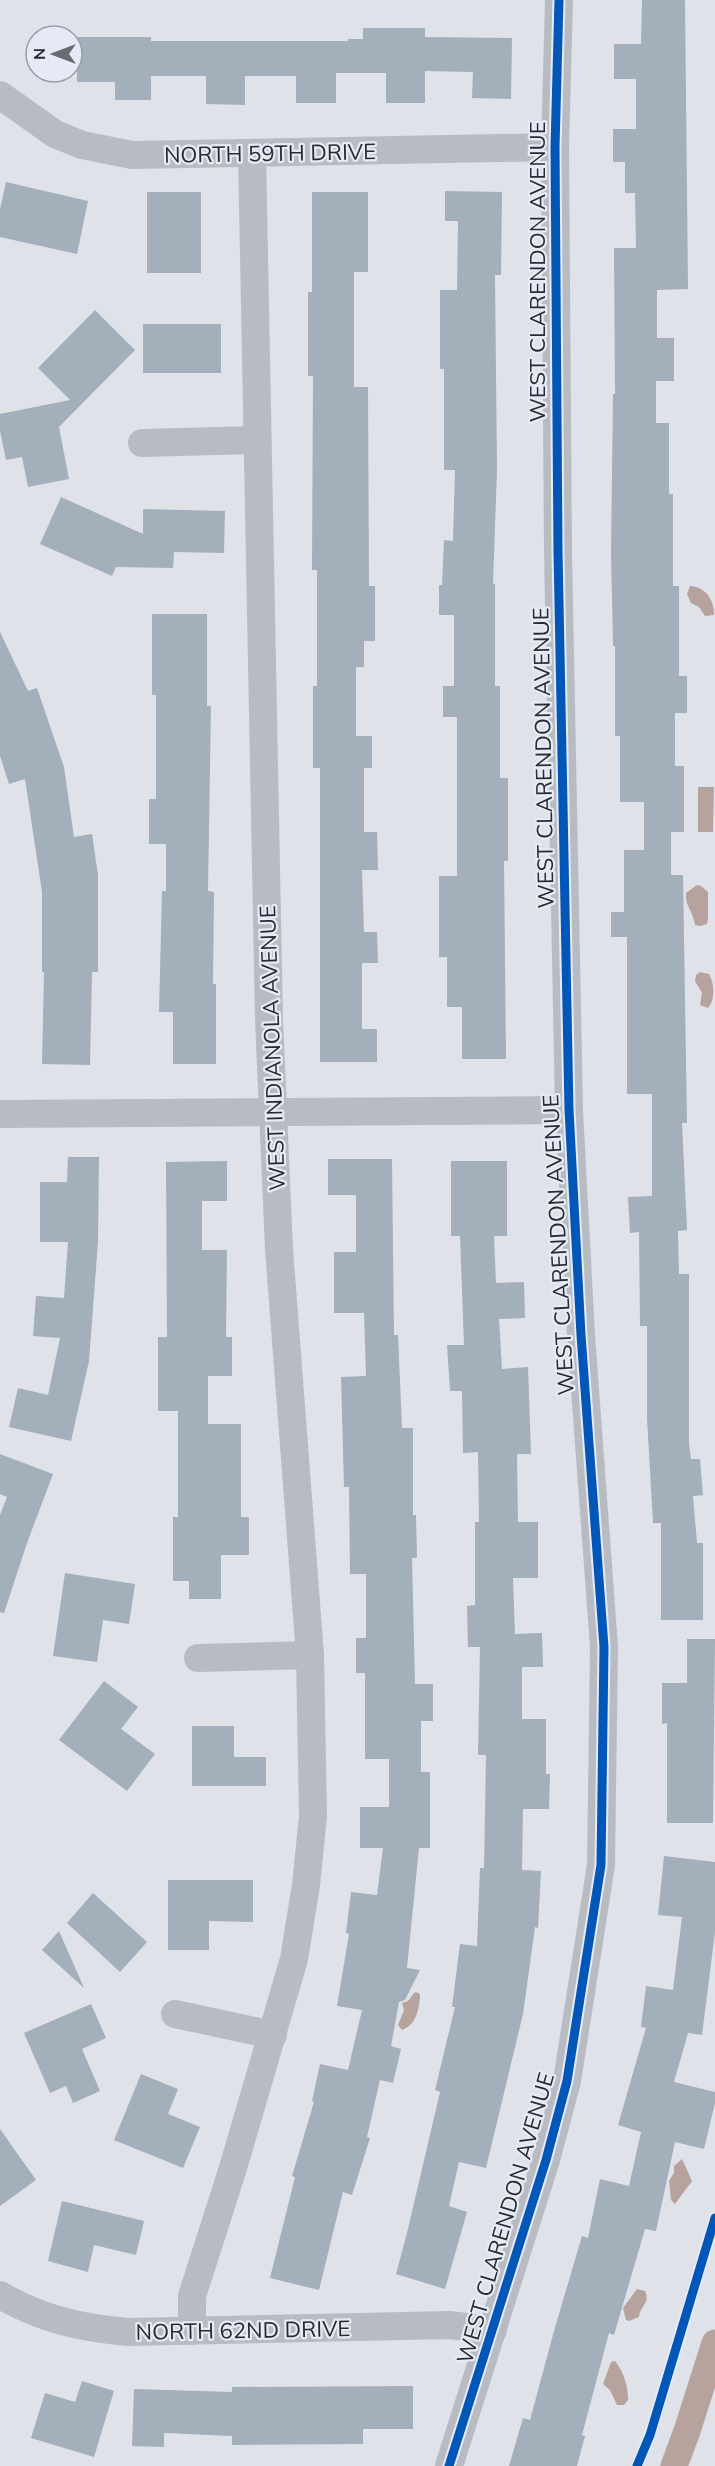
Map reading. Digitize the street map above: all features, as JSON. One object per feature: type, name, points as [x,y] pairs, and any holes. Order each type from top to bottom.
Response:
[{"type":"street","name":"WEST CLARENDON AVENUE","points":[[449,2466],[494,2330],[546,2160],[567,2081],[584,1985],[601,1865],[604,1647],[581,1335],[570,1110],[558,552],[555,147],[560,0]]},
{"type":"street","name":"NORTH 59TH DRIVE","points":[[0,95],[55,134],[82,145],[132,155],[555,147]]},
{"type":"street","name":"WEST INDIANOLA AVENUE","points":[[192,2331],[192,2296],[273,2035],[294,1959],[306,1885],[312,1816],[310,1655],[279,1249],[273,1113],[256,440],[252,153]]},
{"type":"street","points":[[142,443],[256,440]]},
{"type":"street","points":[[0,1114],[570,1110]]},
{"type":"street","points":[[198,1658],[310,1655]]},
{"type":"street","points":[[175,2014],[273,2035]]},
{"type":"street","name":"NORTH 62ND DRIVE","points":[[0,2295],[54,2319],[89,2329],[128,2332],[448,2325],[494,2330]]},
{"type":"shaded area","points":[[690,586],[708,595],[714,615],[705,616],[699,607],[691,603],[687,594]]},
{"type":"shaded area","points":[[698,787],[714,787],[713,832],[698,832]]},
{"type":"shaded area","points":[[697,885],[708,892],[707,924],[700,926],[695,925],[686,898],[686,893]]},
{"type":"shaded area","points":[[700,972],[709,974],[712,983],[713,997],[708,1008],[700,1005],[702,993],[695,981],[696,975]]},
{"type":"shaded area","points":[[415,1992],[420,1996],[418,2012],[411,2025],[402,2030],[398,2025],[404,2010],[402,2003],[408,2001]]},
{"type":"shaded area","points":[[682,2159],[692,2181],[675,2204],[671,2200],[669,2181],[674,2173],[674,2166]]},
{"type":"shaded area","points":[[637,2289],[645,2291],[647,2299],[639,2317],[629,2321],[626,2320],[623,2308]]},
{"type":"shaded area","points":[[615,2361],[626,2384],[628,2400],[624,2405],[617,2405],[610,2390],[603,2384],[611,2362]]},
{"type":"building","points":[[642,0],[685,0],[688,289],[657,290],[657,338],[674,338],[674,381],[656,381],[656,423],[669,423],[669,494],[673,494],[673,586],[679,586],[679,676],[687,676],[687,713],[675,713],[675,766],[684,766],[684,832],[671,832],[671,875],[683,875],[687,1123],[682,1123],[687,1230],[678,1231],[679,1274],[689,1274],[689,1444],[691,1459],[700,1459],[703,1495],[693,1496],[697,1543],[703,1543],[703,1620],[661,1620],[661,1523],[653,1523],[647,1418],[647,1326],[640,1326],[639,1232],[630,1233],[628,1197],[652,1196],[652,1094],[627,1094],[627,937],[611,937],[611,912],[624,912],[624,850],[644,850],[644,802],[620,802],[620,736],[615,736],[615,646],[613,646],[611,552],[613,394],[615,394],[614,248],[636,248],[635,193],[625,193],[625,162],[613,162],[613,129],[636,129],[636,79],[614,79],[614,44],[641,44]]},
{"type":"building","points":[[363,28],[425,28],[425,37],[512,38],[511,99],[472,98],[473,72],[425,71],[425,103],[386,103],[386,73],[336,73],[336,103],[296,103],[296,76],[245,76],[245,105],[206,104],[206,76],[151,76],[151,100],[115,100],[115,82],[84,82],[84,37],[151,37],[151,41],[348,41],[348,39],[363,39]]},
{"type":"building","points":[[6,182],[88,201],[77,254],[0,237],[0,209]]},
{"type":"building","points":[[445,191],[502,192],[501,275],[495,275],[497,470],[493,584],[495,584],[495,686],[500,686],[500,778],[508,778],[508,861],[504,861],[506,1059],[462,1059],[462,1007],[447,1007],[447,957],[439,957],[439,876],[457,876],[457,717],[443,717],[443,686],[454,686],[454,615],[439,615],[439,585],[442,585],[444,540],[453,541],[455,470],[444,470],[444,369],[440,369],[440,290],[457,290],[458,221],[445,221]]},
{"type":"building","points":[[147,192],[201,192],[201,273],[147,273]]},
{"type":"building","points":[[312,192],[368,192],[368,272],[354,272],[354,387],[368,387],[369,586],[375,586],[375,641],[364,641],[364,667],[356,667],[356,736],[372,736],[372,768],[364,768],[364,832],[377,832],[378,870],[362,870],[364,932],[377,932],[378,963],[362,963],[362,1029],[377,1029],[377,1062],[320,1062],[320,768],[313,768],[313,686],[317,686],[317,570],[312,570],[313,376],[308,376],[308,292],[312,292]]},
{"type":"building","points":[[95,310],[135,350],[59,427],[69,479],[28,487],[22,457],[6,460],[0,431],[0,414],[70,400],[38,368]]},
{"type":"building","points":[[143,324],[221,324],[221,373],[143,373]]},
{"type":"building","points":[[61,497],[143,534],[143,509],[225,511],[224,553],[174,552],[173,568],[116,567],[112,576],[40,544]]},
{"type":"building","points":[[152,614],[207,614],[207,706],[211,706],[208,891],[214,892],[213,984],[216,984],[216,1064],[173,1064],[173,1012],[159,1012],[162,891],[166,891],[166,844],[149,844],[149,799],[156,799],[156,695],[152,695]]},
{"type":"building","points":[[0,632],[28,691],[37,688],[64,767],[74,837],[92,834],[98,875],[98,972],[92,972],[90,1065],[42,1064],[44,972],[42,972],[42,892],[25,779],[9,784],[0,756]]},
{"type":"building","points":[[68,1157],[99,1157],[98,1242],[89,1361],[71,1441],[9,1427],[18,1388],[48,1395],[60,1338],[33,1336],[36,1296],[64,1298],[68,1242],[40,1242],[40,1182],[67,1182]]},
{"type":"building","points":[[328,1159],[392,1159],[394,1335],[398,1335],[402,1428],[413,1428],[413,1515],[416,1515],[417,1558],[412,1558],[415,1684],[433,1684],[433,1721],[421,1721],[421,1772],[430,1772],[430,1848],[419,1848],[407,1968],[420,1970],[405,2000],[399,2002],[391,2046],[401,2049],[393,2083],[380,2080],[367,2137],[370,2138],[352,2195],[343,2192],[319,2290],[270,2278],[295,2177],[292,2176],[314,2102],[312,2101],[320,2064],[348,2070],[362,2010],[337,2006],[349,1934],[346,1933],[351,1892],[377,1895],[383,1848],[360,1848],[360,1807],[389,1807],[389,1759],[365,1759],[365,1673],[356,1673],[356,1638],[366,1638],[366,1574],[350,1574],[349,1487],[344,1487],[341,1377],[366,1376],[364,1313],[334,1313],[334,1252],[356,1252],[356,1195],[328,1195]]},
{"type":"building","points":[[227,1161],[227,1201],[202,1201],[202,1250],[227,1250],[226,1337],[232,1337],[232,1376],[208,1376],[208,1424],[241,1424],[241,1517],[249,1517],[249,1555],[221,1555],[221,1599],[189,1599],[189,1581],[173,1581],[173,1517],[178,1517],[178,1411],[158,1411],[158,1337],[167,1337],[166,1162]]},
{"type":"building","points":[[451,1161],[507,1161],[507,1236],[494,1236],[496,1283],[524,1282],[525,1318],[499,1319],[502,1369],[528,1367],[531,1454],[517,1454],[518,1522],[538,1522],[538,1578],[513,1578],[515,1634],[542,1633],[543,1667],[522,1667],[522,1719],[546,1719],[546,1774],[550,1774],[549,1809],[523,1809],[522,1870],[541,1871],[538,1928],[535,1927],[523,2014],[486,2168],[459,2162],[449,2206],[467,2212],[445,2289],[396,2274],[440,2092],[435,2090],[455,2007],[452,2007],[460,1944],[477,1946],[480,1868],[484,1868],[486,1755],[478,1755],[480,1647],[468,1647],[467,1606],[475,1605],[475,1522],[479,1522],[478,1452],[463,1453],[462,1391],[450,1391],[447,1345],[464,1345],[460,1236],[451,1236]]},
{"type":"building","points":[[0,1454],[53,1474],[4,1613],[0,1612],[0,1515],[7,1497],[0,1494]]},
{"type":"building","points":[[65,1573],[135,1584],[129,1624],[103,1620],[97,1662],[53,1656]]},
{"type":"building","points":[[687,1639],[715,1639],[713,1823],[667,1823],[667,1723],[662,1724],[662,1683],[687,1683]]},
{"type":"building","points":[[104,1681],[138,1707],[121,1729],[155,1754],[127,1791],[59,1740]]},
{"type":"building","points":[[192,1726],[234,1726],[234,1757],[266,1757],[266,1786],[192,1786]]},
{"type":"building","points":[[664,1856],[715,1862],[715,1932],[702,2035],[688,2033],[674,2082],[715,2092],[715,2103],[704,2149],[675,2142],[656,2231],[645,2229],[614,2335],[609,2333],[582,2435],[585,2436],[577,2466],[509,2466],[523,2418],[530,2420],[582,2236],[588,2238],[600,2179],[629,2186],[641,2132],[618,2125],[646,2028],[641,2027],[646,1986],[673,1990],[682,1917],[658,1915]]},
{"type":"building","points":[[168,1880],[253,1880],[253,1922],[209,1921],[209,1950],[168,1950]]},
{"type":"building","points":[[93,1893],[147,1942],[120,1972],[67,1923]]},
{"type":"building","points":[[59,1931],[84,1988],[42,1950]]},
{"type":"building","points":[[91,2004],[106,2038],[82,2049],[100,2091],[73,2103],[66,2086],[50,2093],[24,2033]]},
{"type":"building","points":[[141,2074],[178,2089],[168,2114],[200,2127],[183,2168],[114,2140]]},
{"type":"building","points":[[0,2129],[36,2180],[0,2206]]},
{"type":"building","points":[[62,2201],[144,2221],[136,2255],[94,2245],[88,2272],[48,2261]]},
{"type":"building","points":[[82,2381],[114,2391],[94,2457],[31,2438],[45,2393],[75,2402]]},
{"type":"building","points":[[413,2386],[413,2429],[363,2429],[363,2444],[232,2445],[232,2436],[164,2433],[164,2447],[132,2446],[134,2389],[232,2392],[232,2387]]},
{"type":"waterway","points":[[674,2466],[715,2343]]},
{"type":"cycle path","points":[[449,2466],[546,2160],[567,2081],[601,1865],[604,1647],[581,1335],[569,1110],[558,552],[555,147],[559,0]]},
{"type":"cycle path","points":[[637,2466],[650,2435],[715,2218]]}]
